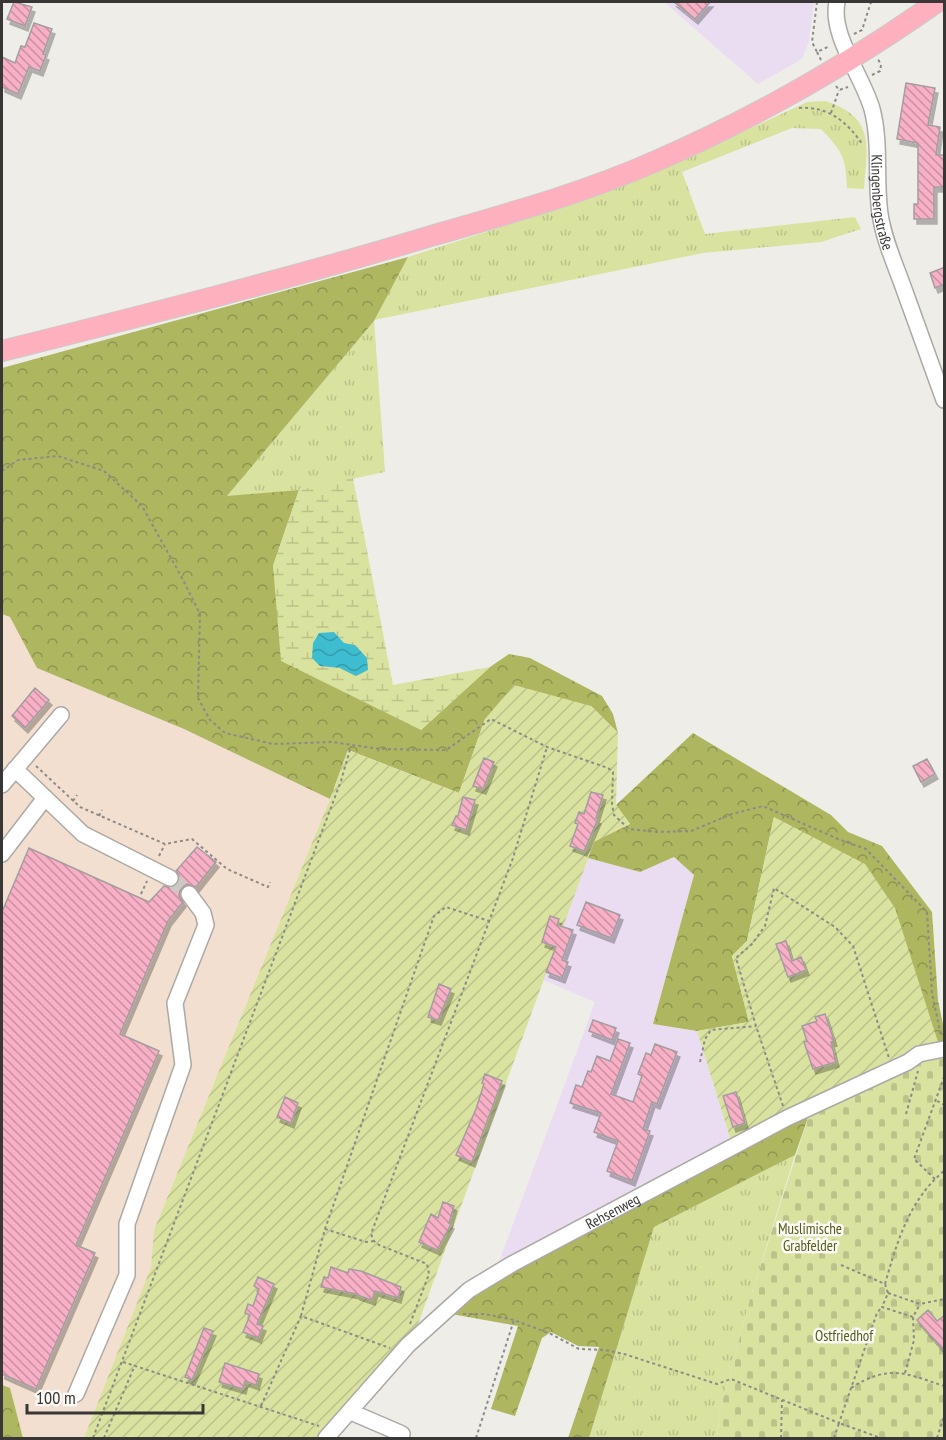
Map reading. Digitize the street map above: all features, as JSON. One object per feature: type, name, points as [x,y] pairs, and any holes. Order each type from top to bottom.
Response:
[{"type":"main road","points":[[2,351],[281,280],[582,190],[656,161],[746,118],[851,59],[937,2]]},
{"type":"street","name":"Klingenbergstraße","points":[[837,2],[840,35],[873,111],[878,145],[880,213],[886,241],[945,400]]},
{"type":"street","points":[[2,785],[61,715]]},
{"type":"street","points":[[15,769],[83,834],[150,875],[170,878]]},
{"type":"street","points":[[2,854],[45,798]]},
{"type":"street","points":[[76,1394],[127,1275],[127,1224],[183,1065],[175,1003],[206,925],[203,913],[189,894]]},
{"type":"street","name":"Rehsenweg","points":[[327,1436],[351,1412],[404,1350],[470,1290],[512,1264],[787,1118],[908,1062],[919,1054],[944,1049]]},
{"type":"street","points":[[351,1412],[402,1434]]},
{"type":"path","points":[[869,9],[871,2]]},
{"type":"path","points":[[831,113],[839,90]]},
{"type":"path","points":[[795,109],[803,108],[831,113],[846,123],[863,144],[878,175]]},
{"type":"path","points":[[2,471],[18,460],[58,456],[104,471],[142,506],[183,578],[200,614],[198,698],[210,720],[225,733],[273,744],[332,742],[380,749],[446,750],[491,719],[547,747],[609,768],[613,772],[614,814],[629,829],[658,832],[691,831],[732,814],[763,806],[866,849],[927,912],[932,993],[944,1049]]},
{"type":"path","points":[[93,1438],[341,781],[351,746]]},
{"type":"path","points":[[374,1241],[371,1234],[513,858],[547,747]]},
{"type":"path","points":[[26,757],[80,807],[99,816],[165,844],[192,839],[195,835]]},
{"type":"path","points":[[73,801],[77,795]]},
{"type":"path","points":[[99,816],[102,810]]},
{"type":"path","points":[[126,827],[128,821]]},
{"type":"path","points":[[152,838],[154,833]]},
{"type":"path","points":[[192,839],[227,868],[268,887],[270,882]]},
{"type":"path","points":[[141,894],[165,844]]},
{"type":"path","points":[[214,858],[218,854]]},
{"type":"path","points":[[242,875],[243,870]]},
{"type":"path","points":[[787,1118],[736,958],[752,944],[765,926],[774,888],[835,927],[853,946],[893,1069]]},
{"type":"path","points":[[261,1406],[301,1316],[325,1229],[434,916],[446,907],[489,921]]},
{"type":"path","points":[[700,1062],[705,1040],[711,1030],[756,1026]]},
{"type":"path","points":[[906,1114],[919,1070],[919,1054]]},
{"type":"path","points":[[935,1179],[914,1160],[945,1077]]},
{"type":"path","points":[[936,1101],[945,1105]]},
{"type":"path","points":[[834,1438],[877,1313],[888,1293],[885,1284],[899,1235],[912,1209],[935,1179],[945,1171]]},
{"type":"path","points":[[301,1316],[388,1347],[404,1350],[407,1333],[429,1274],[427,1264],[421,1260],[374,1241],[366,1242],[325,1229]]},
{"type":"path","points":[[841,1265],[885,1284]]},
{"type":"path","points":[[888,1293],[920,1304],[945,1299]]},
{"type":"path","points":[[904,1373],[914,1340],[913,1317],[920,1304]]},
{"type":"path","points":[[451,1306],[462,1314],[485,1314],[514,1320],[551,1334],[579,1349],[605,1350],[624,1354],[717,1384],[731,1379],[881,1438]]},
{"type":"path","points":[[882,1307],[913,1317]]},
{"type":"path","points":[[476,1438],[514,1320]]},
{"type":"path","points":[[122,1361],[318,1426],[327,1436]]},
{"type":"path","points":[[104,1438],[135,1365]]},
{"type":"path","points":[[851,1388],[866,1379],[884,1373],[904,1373],[945,1386]]},
{"type":"path","points":[[781,1438],[782,1400]]},
{"type":"path","points":[[937,1438],[945,1416]]},
{"type":"shaded area","points":[[664,2],[814,2],[809,41],[802,59],[758,84]]},
{"type":"shaded area","points":[[2,614],[10,617],[37,668],[184,729],[330,799],[154,1230],[151,1267],[84,1438],[23,1438],[10,1389],[2,1385]]},
{"type":"shaded area","points":[[674,857],[694,875],[653,1024],[697,1031],[731,1141],[496,1270],[595,1002],[543,980],[588,858],[640,872]]},
{"type":"green space","points":[[825,101],[841,108],[853,115],[865,135],[864,189],[847,188],[842,155],[821,129],[792,128],[682,172],[705,234],[855,217],[861,229],[821,242],[703,253],[375,320],[408,257],[582,201],[678,162],[807,102]]},
{"type":"green space","points":[[408,257],[374,321],[227,496],[299,490],[273,566],[421,730],[490,667],[509,654],[530,658],[602,696],[613,714],[618,733],[591,706],[485,719],[459,793],[348,750],[330,799],[184,729],[37,668],[10,617],[2,614],[2,368]]},
{"type":"green space","points":[[374,321],[385,472],[299,490],[226,497]]},
{"type":"green space","points":[[353,478],[393,685],[490,667],[421,730],[281,661],[273,566],[299,490]],"holes":[[[334,632],[344,643],[356,676],[340,668]]]},
{"type":"green space","points":[[514,685],[591,706],[618,733],[616,805],[630,824],[594,842],[414,1335],[329,1438],[84,1438],[151,1267],[154,1230],[348,750],[459,793],[485,719]]},
{"type":"green space","points":[[693,733],[831,815],[848,832],[882,846],[932,912],[938,1000],[944,1029],[944,1045],[939,1045],[774,817],[747,941],[732,956],[749,1022],[697,1031],[653,1024],[694,875],[674,857],[640,872],[588,858],[594,841],[630,824],[616,805]]},
{"type":"green space","points":[[774,817],[865,864],[895,908],[939,1045],[896,1057],[731,1141],[697,1031],[749,1022],[732,956],[747,941]]},
{"type":"green space","name":"Ostfriedhof","points":[[944,1055],[944,1438],[717,1438],[720,1411],[750,1299],[809,1115],[907,1067]]},
{"type":"green space","points":[[809,1115],[795,1155],[654,1227],[589,1438],[568,1438],[599,1347],[578,1346],[551,1332],[542,1338],[515,1416],[491,1409],[518,1326],[451,1314],[467,1297],[499,1276]]},
{"type":"green space","points":[[795,1155],[750,1299],[720,1411],[717,1438],[589,1438],[654,1227]]},
{"type":"green space","points":[[2,1385],[10,1388],[23,1438],[2,1438]]},
{"type":"water","points":[[334,632],[344,643],[355,645],[367,658],[368,670],[356,676],[340,668],[320,666],[312,658],[313,643],[319,633]]},
{"type":"building","points":[[14,2],[32,7],[25,26],[7,19]]},
{"type":"building","points":[[674,2],[710,2],[695,19]]},
{"type":"building","points":[[34,23],[52,29],[40,71],[29,67],[18,94],[2,87],[2,57],[15,63],[21,46],[25,47]]},
{"type":"building","points":[[906,83],[935,88],[928,125],[940,127],[936,155],[945,155],[945,187],[934,187],[934,219],[914,219],[914,204],[918,204],[918,143],[897,139]]},
{"type":"building","points":[[945,267],[945,284],[935,288],[930,273]]},
{"type":"building","points":[[35,688],[49,700],[25,728],[12,716]]},
{"type":"building","points":[[484,758],[494,762],[483,789],[473,786]]},
{"type":"building","points":[[927,759],[935,774],[921,782],[913,766]]},
{"type":"building","points":[[591,792],[603,795],[596,818],[598,819],[584,851],[570,846],[578,824],[575,823],[579,812],[584,814]]},
{"type":"building","points":[[463,797],[475,800],[466,830],[452,825],[458,816]]},
{"type":"building","points":[[197,847],[216,862],[196,887],[187,884],[180,890],[179,896],[183,902],[168,921],[120,1034],[159,1051],[76,1245],[95,1253],[36,1389],[2,1374],[2,912],[29,848],[149,902],[164,886],[171,888],[178,883],[180,877],[176,871]]},
{"type":"building","points":[[586,902],[620,915],[611,938],[577,925]]},
{"type":"building","points":[[550,916],[559,919],[557,925],[573,930],[562,960],[568,962],[562,978],[546,972],[556,947],[542,942]]},
{"type":"building","points":[[786,941],[792,961],[801,957],[806,970],[788,977],[776,944]]},
{"type":"building","points":[[439,984],[451,989],[438,1020],[428,1017]]},
{"type":"building","points":[[825,1014],[834,1041],[831,1042],[836,1062],[813,1069],[804,1042],[807,1041],[802,1026],[817,1021],[815,1017]]},
{"type":"building","points":[[593,1020],[616,1028],[612,1040],[589,1031]]},
{"type":"building","points":[[618,1039],[630,1043],[611,1094],[633,1102],[642,1076],[638,1074],[646,1053],[651,1055],[655,1044],[677,1052],[657,1104],[652,1102],[643,1129],[650,1131],[632,1181],[607,1171],[618,1141],[594,1132],[601,1113],[570,1103],[576,1085],[582,1087],[597,1056],[610,1061]]},
{"type":"building","points":[[485,1074],[502,1081],[472,1162],[456,1155],[476,1109]]},
{"type":"building","points":[[736,1092],[745,1123],[733,1127],[723,1096]]},
{"type":"building","points":[[285,1097],[298,1103],[291,1123],[277,1117]]},
{"type":"building","points":[[443,1202],[454,1206],[449,1223],[451,1224],[437,1250],[419,1242],[431,1214],[438,1218]]},
{"type":"building","points":[[331,1267],[348,1273],[349,1269],[361,1271],[401,1287],[398,1298],[375,1291],[372,1300],[357,1294],[321,1287],[324,1277],[328,1278]]},
{"type":"building","points":[[258,1277],[274,1284],[257,1324],[263,1326],[258,1338],[243,1332],[250,1315],[245,1313],[248,1304],[253,1306],[259,1289],[254,1286]]},
{"type":"building","points":[[928,1310],[937,1321],[945,1315],[945,1352],[917,1320]]},
{"type":"building","points":[[204,1328],[213,1331],[192,1380],[185,1377]]},
{"type":"building","points":[[225,1363],[259,1374],[256,1385],[245,1381],[243,1389],[219,1382]]},
{"type":"tunnel","points":[[170,878],[189,894]]},
{"type":"park label","name":"Muslimische Grabfelder","points":[[810,1236]]}]
